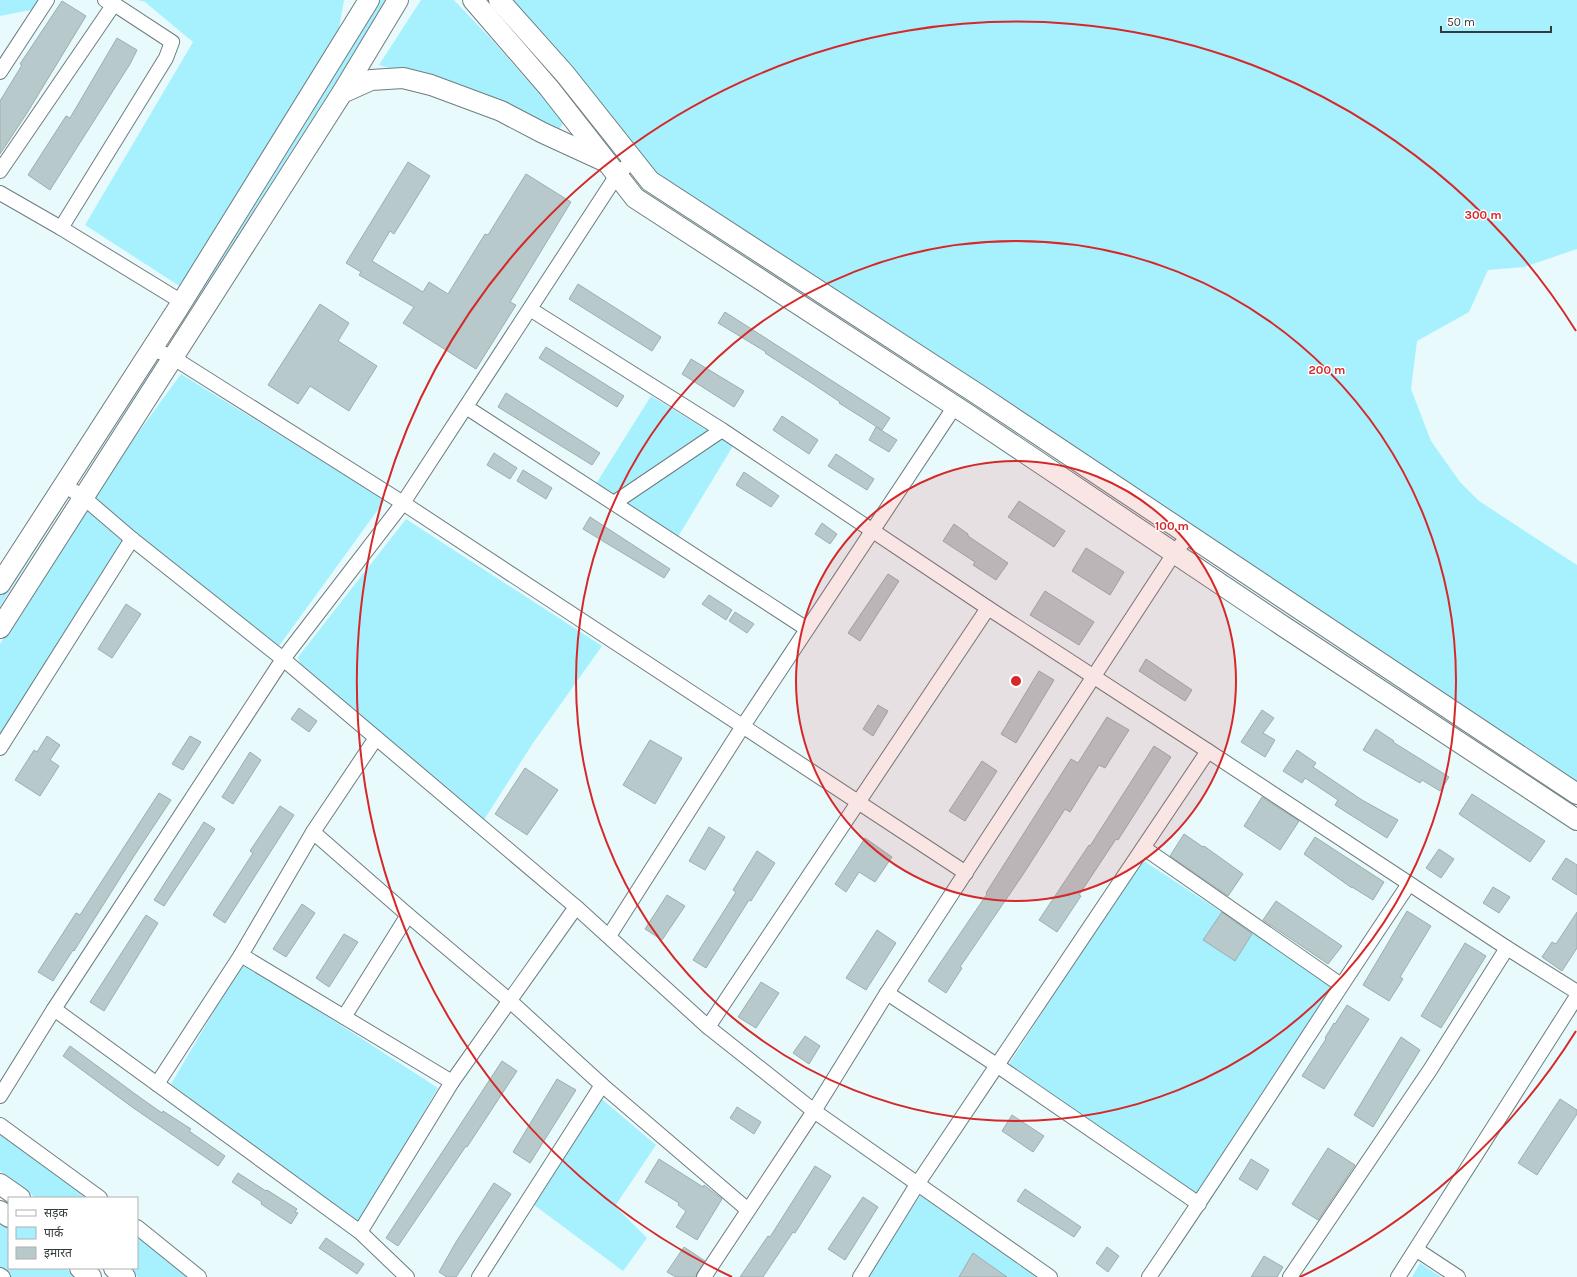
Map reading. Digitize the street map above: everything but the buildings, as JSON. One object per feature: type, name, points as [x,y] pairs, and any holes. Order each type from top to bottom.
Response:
[{"type":"street","points":[[0,72],[47,0]]},
{"type":"street","points":[[0,628],[342,93],[398,0]]},
{"type":"street","points":[[473,0],[549,88],[635,198],[955,406],[1175,552],[1283,626],[1577,820]]},
{"type":"street","points":[[499,0],[566,74],[650,181],[979,395],[1577,794]]},
{"type":"street","points":[[0,171],[110,2],[172,42],[166,58],[61,228]]},
{"type":"street","points":[[0,584],[153,349],[365,5]]},
{"type":"street","points":[[342,93],[371,80],[402,78],[431,85],[501,111],[612,169]]},
{"type":"street","points":[[0,1096],[54,1009],[283,659],[403,503],[530,309],[612,169],[633,160]]},
{"type":"street","points":[[0,193],[61,228],[180,306],[196,321]]},
{"type":"street","points":[[530,309],[722,430],[988,608],[1507,948],[1577,992]]},
{"type":"street","points":[[153,349],[172,357],[403,503],[966,873]]},
{"type":"street","points":[[609,936],[743,726],[955,406]]},
{"type":"street","points":[[466,407],[807,629]]},
{"type":"street","points":[[614,504],[722,430]]},
{"type":"street","points":[[64,485],[83,497],[132,539],[283,659],[576,907],[708,1027],[814,1111],[1050,1277]]},
{"type":"street","points":[[704,1277],[814,1111],[887,993],[1175,552],[1189,535]]},
{"type":"street","points":[[0,748],[132,539]]},
{"type":"street","points":[[708,1027],[988,608]]},
{"type":"street","points":[[157,1084],[241,956],[313,832],[376,738]]},
{"type":"street","points":[[860,1277],[918,1183],[998,1066],[1208,751]]},
{"type":"street","points":[[313,832],[408,916],[510,1001],[602,1085],[748,1210]]},
{"type":"street","points":[[1144,848],[1341,985]]},
{"type":"street","points":[[1149,1277],[1199,1204],[1341,985],[1409,884]]},
{"type":"street","points":[[360,1232],[452,1082],[576,907]]},
{"type":"street","points":[[344,1018],[408,916]]},
{"type":"street","points":[[1290,1277],[1430,1070],[1507,948]]},
{"type":"street","points":[[241,956],[452,1082]]},
{"type":"street","points":[[887,993],[998,1066],[1199,1204]]},
{"type":"street","points":[[1398,1277],[1417,1250],[1577,996]]},
{"type":"street","points":[[54,1009],[360,1232],[407,1277]]},
{"type":"street","points":[[479,1277],[602,1085]]},
{"type":"street","points":[[0,1125],[99,1197]]},
{"type":"street","points":[[0,1184],[19,1197]]},
{"type":"street","points":[[138,1228],[199,1277]]},
{"type":"street","points":[[1417,1250],[1458,1277]]},
{"type":"street","points":[[81,1269],[91,1277]]},
{"type":"street","points":[[115,1269],[125,1277]]},
{"type":"green space","points":[[0,0],[53,0],[41,8],[0,16]]},
{"type":"green space","points":[[138,0],[344,0],[338,34],[181,287],[85,225],[193,42],[145,2]]},
{"type":"green space","points":[[380,0],[388,0],[194,304],[189,300]]},
{"type":"green space","points":[[421,0],[454,0],[494,42],[564,122],[558,131],[489,98],[379,65]]},
{"type":"green space","points":[[513,0],[1577,0],[1577,249],[1524,267],[1488,270],[1469,312],[1417,341],[1411,389],[1431,441],[1460,482],[1479,501],[1577,565],[1577,782],[660,179]]},
{"type":"green space","points":[[150,361],[155,365],[80,480],[75,477]]},
{"type":"green space","points":[[181,374],[385,500],[279,646],[91,497]]},
{"type":"green space","points":[[651,396],[733,446],[676,540],[594,487]]},
{"type":"green space","points":[[64,493],[69,497],[0,606],[0,594]]},
{"type":"green space","points":[[85,509],[126,544],[0,744],[0,644]]},
{"type":"green space","points":[[406,519],[602,646],[533,743],[482,823],[302,671],[298,657]]},
{"type":"green space","points":[[1141,859],[1334,986],[1197,1198],[1009,1064]]},
{"type":"green space","points":[[243,962],[438,1088],[357,1225],[171,1084]]},
{"type":"green space","points":[[597,1095],[656,1145],[615,1206],[647,1238],[623,1271],[530,1202]]},
{"type":"green space","points":[[0,1133],[89,1197],[35,1197],[0,1171]]},
{"type":"green space","points":[[921,1194],[1037,1277],[868,1277]]},
{"type":"green space","points":[[0,1218],[8,1224],[8,1269],[66,1269],[77,1277],[9,1277],[0,1271]]},
{"type":"green space","points":[[138,1233],[191,1277],[138,1277],[128,1269],[138,1269]]},
{"type":"green space","points":[[1420,1263],[1441,1277],[1412,1277]]}]
